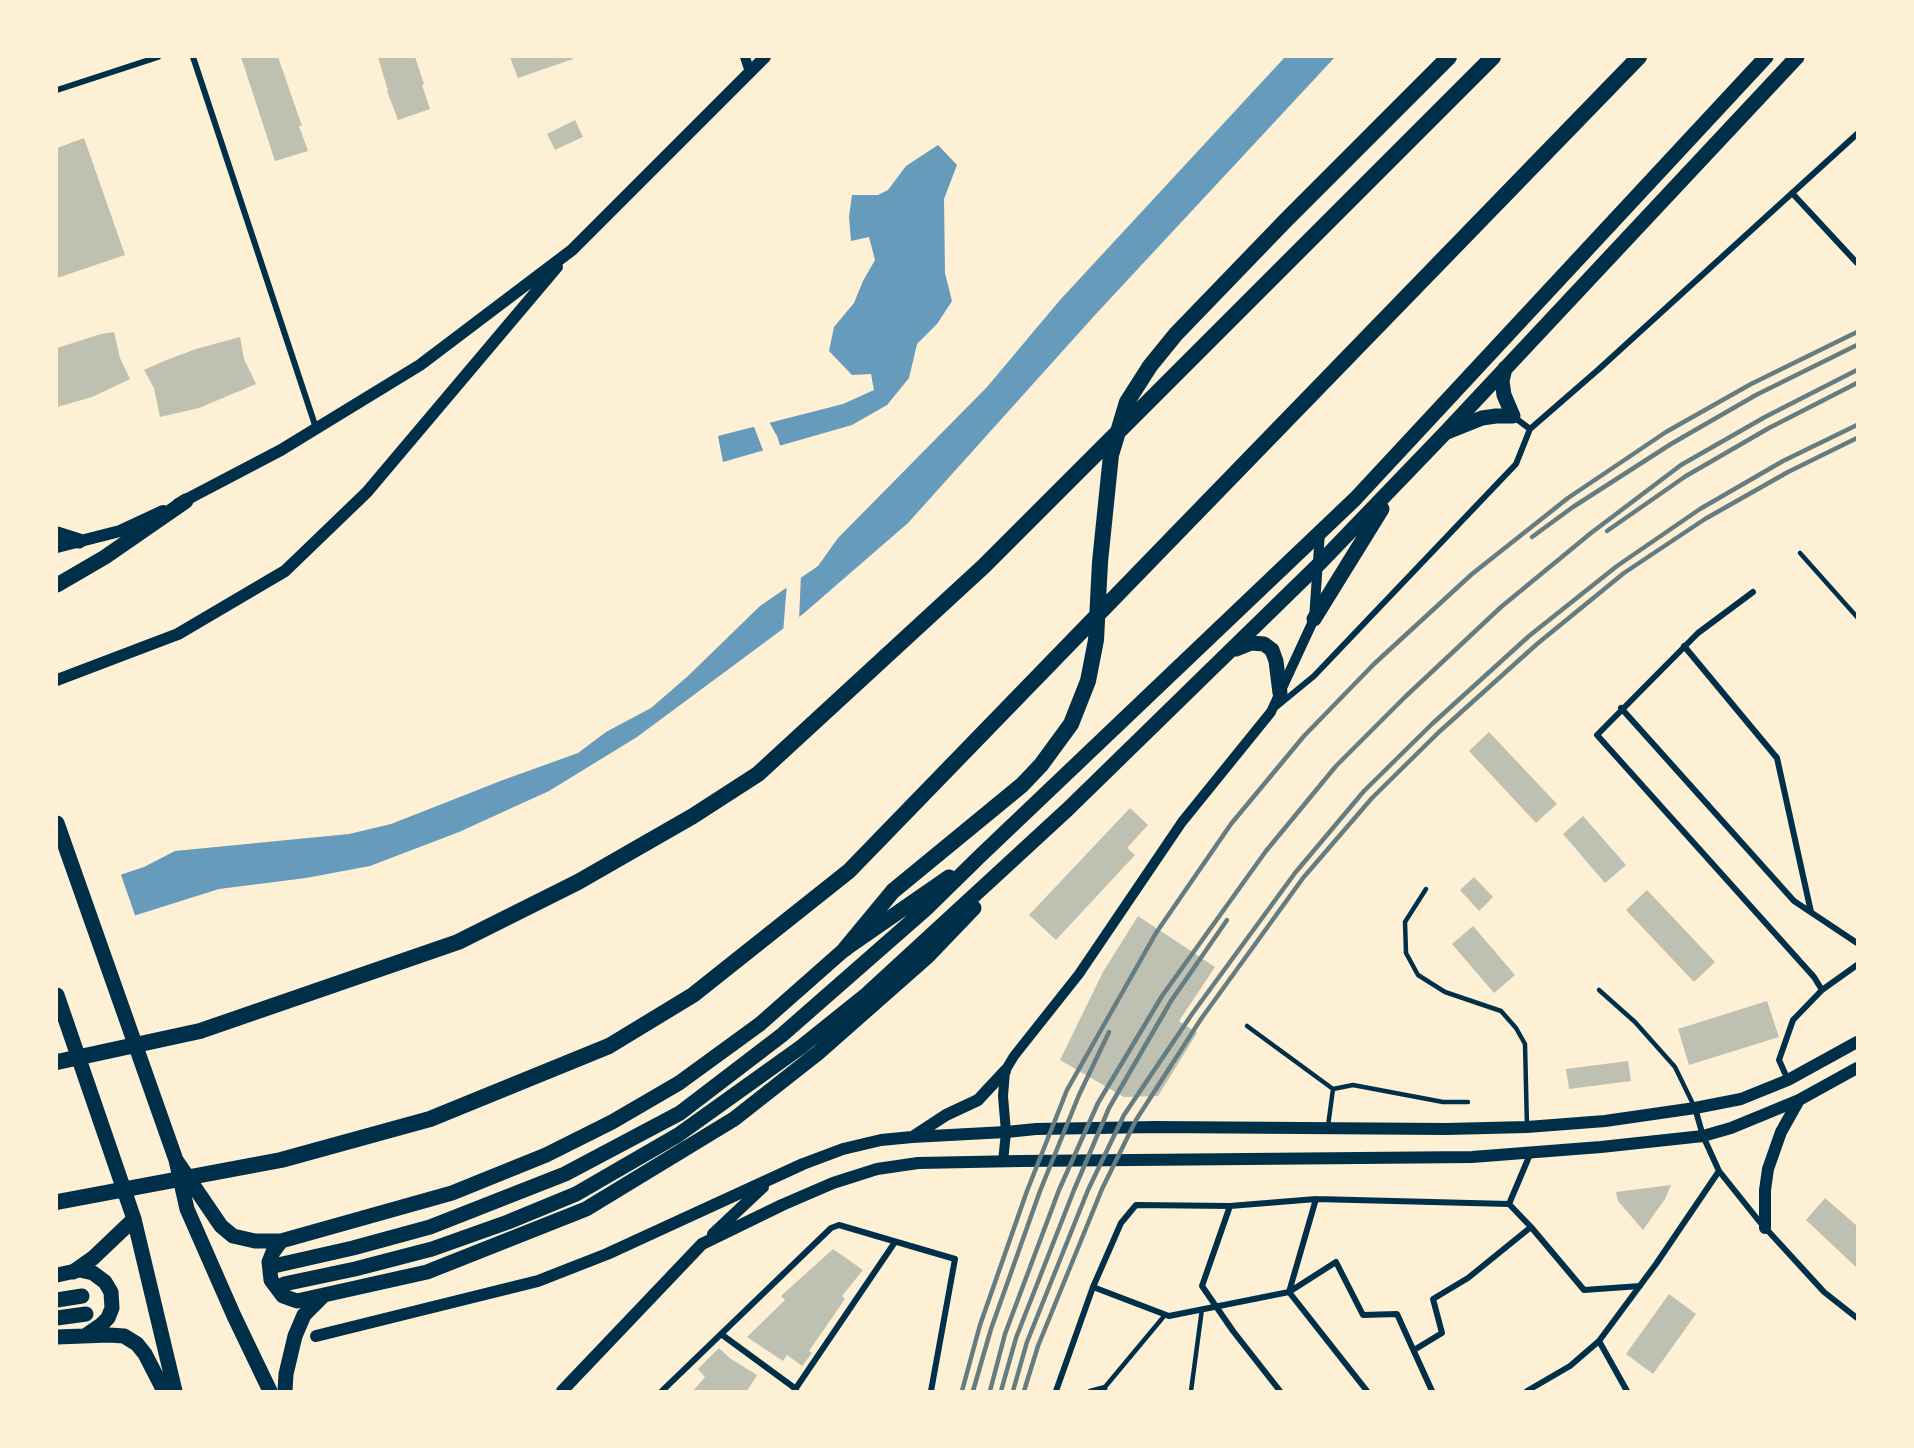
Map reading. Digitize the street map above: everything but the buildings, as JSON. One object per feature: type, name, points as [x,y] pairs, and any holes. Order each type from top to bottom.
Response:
[{"type":"highway","points":[[845,949],[893,891],[1022,784],[1041,765],[1071,724],[1088,681],[1096,640],[1100,562],[1111,455],[1127,402],[1150,366],[1176,334],[1287,219],[1449,57]]},
{"type":"highway","points":[[57,1062],[200,1031],[458,942],[578,882],[693,816],[758,774],[984,567],[1493,57]]},
{"type":"highway","points":[[57,1202],[281,1160],[430,1119],[609,1046],[693,995],[849,871],[1639,57]]},
{"type":"main road","points":[[57,680],[178,634],[285,571],[368,492],[572,250],[765,57]]},
{"type":"main road","points":[[278,1265],[430,1227],[565,1174],[680,1113],[782,1035],[928,907],[1354,499],[1766,57]]},
{"type":"main road","points":[[284,1284],[432,1249],[508,1222],[576,1194],[678,1135],[801,1047],[867,994],[1068,809],[1319,564],[1445,433],[1797,57]]},
{"type":"main road","points":[[57,547],[120,531],[186,501],[281,450],[420,365],[572,250]]},
{"type":"main road","points":[[1445,433],[1482,418],[1513,416],[1504,395],[1502,381],[1505,368]]},
{"type":"main road","points":[[1314,619],[1371,525],[1406,473]]},
{"type":"main road","points":[[57,585],[105,557],[186,501]]},
{"type":"main road","points":[[57,534],[79,541]]},
{"type":"main road","points":[[1228,653],[1251,643],[1264,644],[1272,650],[1276,661],[1280,693]]},
{"type":"main road","points":[[281,1241],[269,1263],[271,1280],[283,1296],[297,1301],[427,1272],[586,1209],[734,1119],[818,1053],[928,956],[1068,809]]},
{"type":"main road","points":[[57,823],[176,1160],[187,1209],[270,1391]]},
{"type":"main road","points":[[176,1160],[221,1226],[233,1236],[255,1241],[281,1241],[452,1193],[546,1155],[612,1122],[679,1083],[760,1024],[845,949],[979,857]]},
{"type":"main road","points":[[57,995],[135,1219],[175,1391]]},
{"type":"main road","points":[[316,1336],[538,1281],[607,1254],[803,1164],[843,1149],[881,1140],[1036,1129],[1155,1127],[1447,1129],[1527,1127],[1605,1120],[1695,1108],[1741,1099],[1788,1080],[1857,1042]]},
{"type":"main road","points":[[702,1244],[832,1183],[877,1169],[918,1163],[1472,1157],[1703,1136],[1731,1128],[1799,1100],[1857,1068]]},
{"type":"main road","points":[[912,1137],[946,1115],[978,1100],[1005,1071]]},
{"type":"main road","points":[[1765,1228],[1765,1190],[1768,1169],[1781,1132],[1799,1100]]},
{"type":"main road","points":[[562,1391],[702,1244],[771,1180]]},
{"type":"main road","points":[[61,1275],[75,1271],[93,1258],[135,1219]]},
{"type":"main road","points":[[61,1275],[80,1270],[93,1273],[105,1282],[111,1292],[111,1308],[108,1318],[101,1326],[85,1336]]},
{"type":"main road","points":[[285,1391],[286,1374],[295,1336],[304,1315],[324,1295]]},
{"type":"main road","points":[[57,1300],[82,1296]]},
{"type":"main road","points":[[57,1318],[86,1314]]},
{"type":"main road","points":[[57,1337],[124,1336],[137,1344],[145,1354],[164,1391]]},
{"type":"street","points":[[57,90],[158,57]]},
{"type":"street","points":[[193,57],[316,429]]},
{"type":"street","points":[[745,57],[750,72]]},
{"type":"street","points":[[1003,1162],[1006,1132],[1003,1096],[1005,1071],[1014,1056],[1079,974],[1182,822],[1271,712],[1314,676],[1516,464],[1530,429],[1857,134]]},
{"type":"street","points":[[1792,193],[1857,263]]},
{"type":"street","points":[[1513,416],[1530,429]]},
{"type":"street","points":[[1271,712],[1314,619],[1320,532]]},
{"type":"street","points":[[1753,592],[1698,633],[1597,735],[1814,977],[1822,990]]},
{"type":"street","points":[[1684,646],[1777,758],[1811,912]]},
{"type":"street","points":[[1622,708],[1794,901],[1857,943]]},
{"type":"street","points":[[1788,1080],[1779,1060],[1793,1020],[1822,990],[1857,965]]},
{"type":"street","points":[[1695,1108],[1703,1136],[1719,1171],[1765,1228],[1824,1292],[1857,1318]]},
{"type":"street","points":[[1509,1204],[1531,1152]]},
{"type":"street","points":[[1527,1391],[1570,1366],[1599,1341],[1719,1171]]},
{"type":"street","points":[[1056,1391],[1093,1287],[1121,1223],[1137,1205],[1230,1206],[1316,1199],[1509,1204],[1584,1290],[1640,1286]]},
{"type":"street","points":[[1289,1292],[1316,1199]]},
{"type":"street","points":[[1230,1206],[1202,1286],[1233,1331],[1280,1391]]},
{"type":"street","points":[[662,1391],[831,1228],[839,1225],[955,1259],[931,1391]]},
{"type":"street","points":[[1413,1350],[1442,1334],[1434,1299],[1468,1278],[1531,1227]]},
{"type":"street","points":[[721,1334],[795,1390],[896,1242]]},
{"type":"street","points":[[1093,1287],[1168,1316],[1289,1292],[1336,1262],[1363,1315],[1396,1314],[1432,1391]]},
{"type":"street","points":[[1289,1292],[1367,1391]]},
{"type":"street","points":[[1599,1341],[1627,1391]]},
{"type":"lane","points":[[1800,553],[1857,617]]},
{"type":"lane","points":[[1426,889],[1405,922],[1406,953],[1418,975],[1445,992],[1501,1011],[1516,1028],[1525,1044],[1527,1127]]},
{"type":"lane","points":[[1599,990],[1635,1022],[1675,1067],[1695,1108]]},
{"type":"lane","points":[[1247,1026],[1333,1089],[1353,1085],[1443,1102],[1468,1102]]},
{"type":"lane","points":[[1328,1128],[1333,1089]]},
{"type":"lane","points":[[1191,1391],[1202,1310]]},
{"type":"lane","points":[[1090,1391],[1105,1389],[1165,1315]]},
{"type":"water","points":[[1285,57],[1335,57],[1095,315],[908,523],[803,614],[637,737],[549,791],[459,832],[370,866],[306,878],[219,889],[57,940],[57,896],[144,867],[175,851],[349,834],[391,824],[578,753],[606,732],[651,708],[688,676],[760,606],[818,566],[838,538],[987,387],[1060,300]]},
{"type":"water","points":[[938,145],[957,165],[944,199],[945,273],[952,301],[937,324],[917,344],[909,378],[887,405],[852,425],[723,462],[718,436],[843,404],[874,390],[871,374],[852,375],[829,351],[834,327],[854,303],[875,260],[869,237],[851,241],[849,217],[852,195],[878,195],[888,190],[906,166]]},
{"type":"pier","points":[[768,420],[781,448],[764,453],[753,424]]},
{"type":"pier","points":[[801,573],[799,621],[783,633],[787,583]]},
{"type":"pier","points":[[120,872],[136,918],[57,943],[57,893]]},
{"type":"railway","points":[[962,1391],[980,1325],[1027,1191],[1067,1090],[1156,933],[1231,824],[1304,736],[1374,664],[1472,574],[1568,498],[1666,432],[1751,384],[1857,332]]},
{"type":"railway","points":[[1532,537],[1573,507],[1671,444],[1756,395],[1857,345]]},
{"type":"railway","points":[[990,1391],[1005,1334],[1059,1190],[1098,1103],[1162,996],[1266,851],[1336,766],[1405,697],[1501,607],[1591,533],[1681,465],[1765,417],[1857,370]]},
{"type":"railway","points":[[1607,531],[1686,476],[1769,428],[1857,383]]},
{"type":"railway","points":[[1013,1391],[1027,1342],[1088,1190],[1124,1115],[1192,1014],[1295,873],[1364,791],[1432,724],[1529,636],[1617,566],[1700,509],[1783,461],[1857,425]]},
{"type":"railway","points":[[1024,1391],[1038,1346],[1102,1189],[1136,1120],[1201,1019],[1303,878],[1372,798],[1439,732],[1537,644],[1624,573],[1705,519],[1788,472],[1857,438]]},
{"type":"railway","points":[[1001,1391],[1016,1338],[1109,1108],[1171,1001],[1227,920]]},
{"type":"railway","points":[[973,1391],[991,1329],[1040,1191],[1079,1095],[1109,1032]]}]
